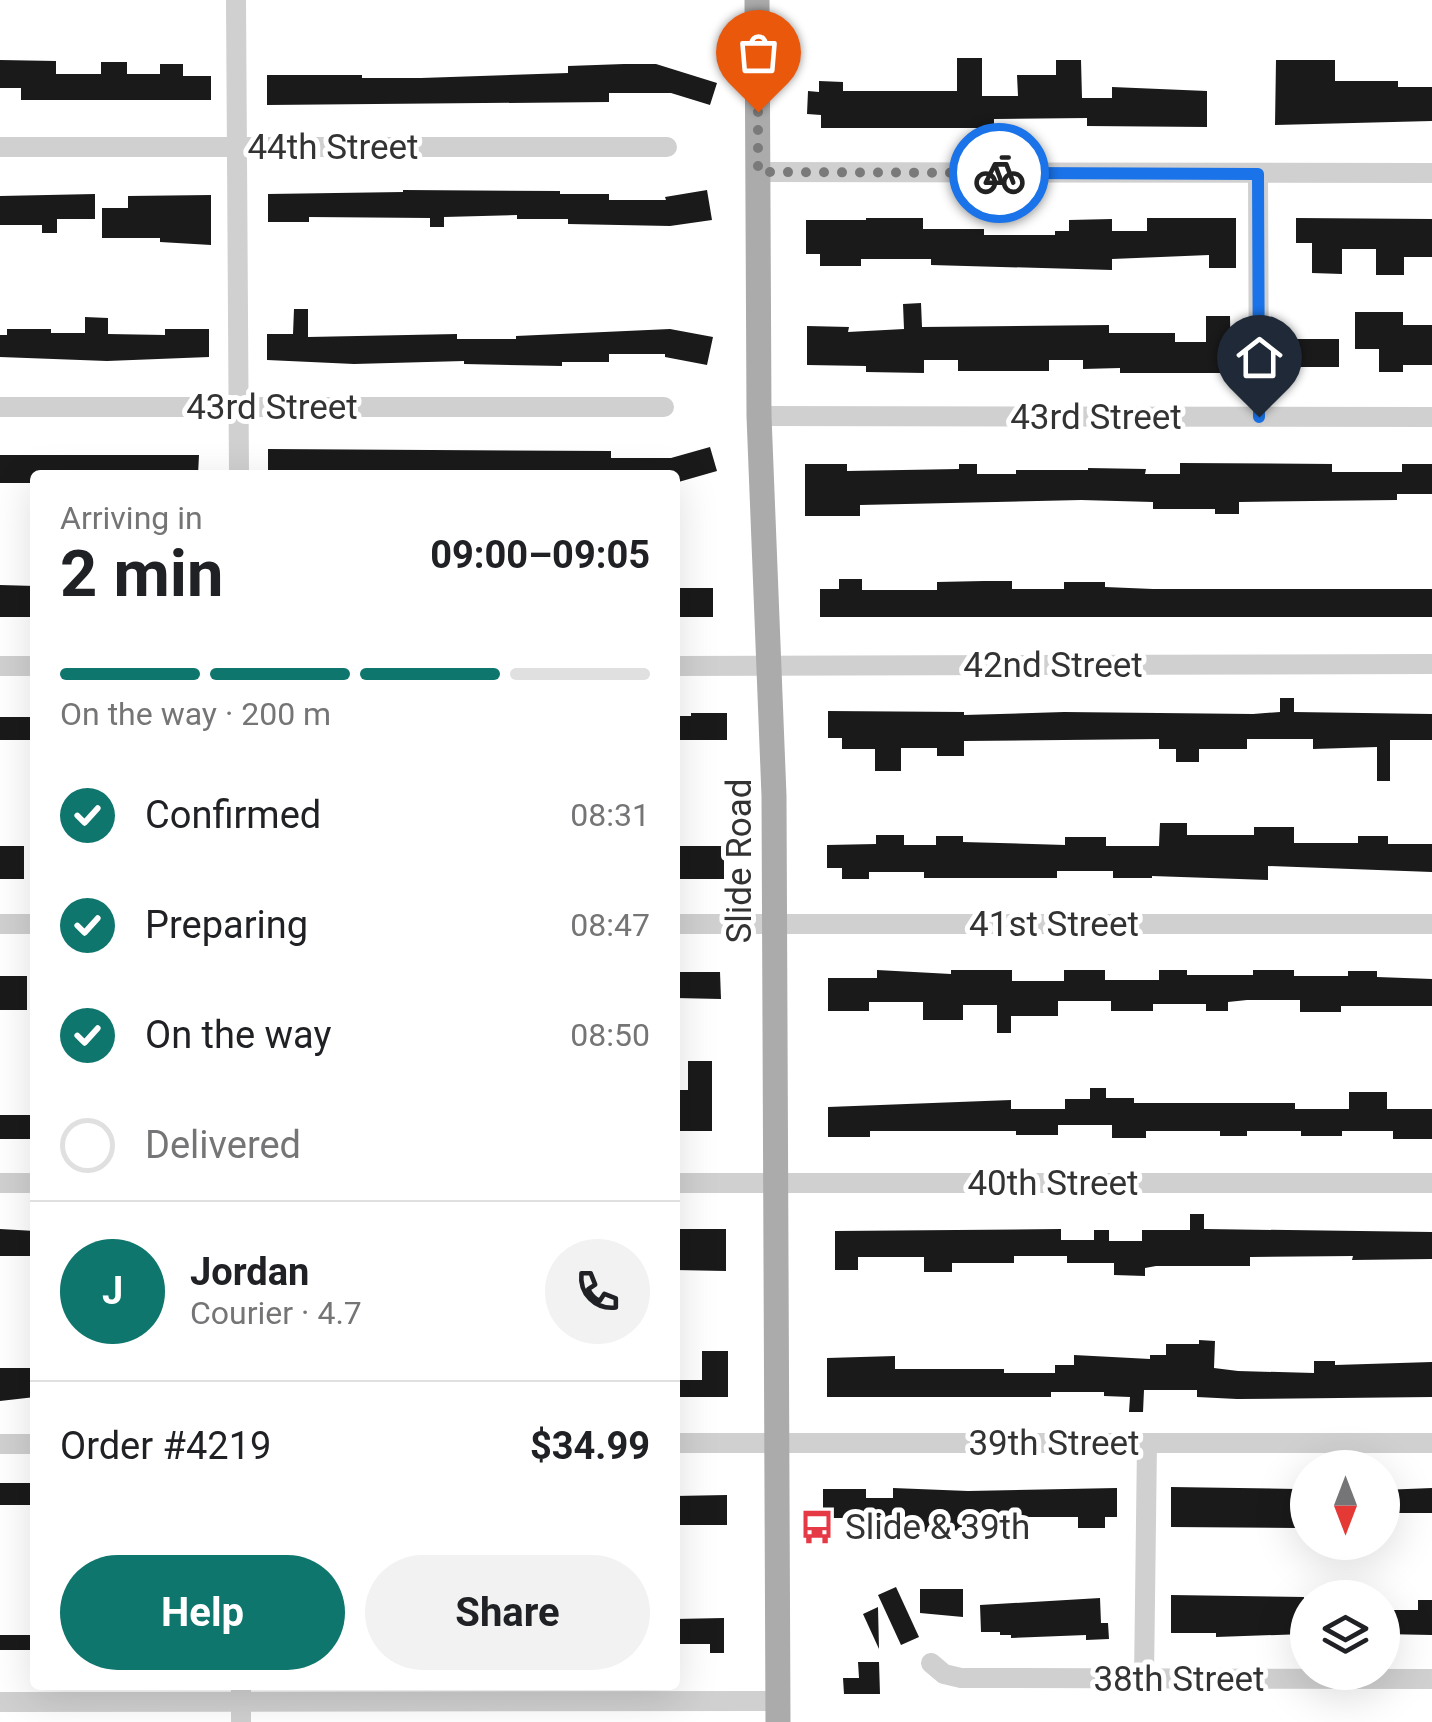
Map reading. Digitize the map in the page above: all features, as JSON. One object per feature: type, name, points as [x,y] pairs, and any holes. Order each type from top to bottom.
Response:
[{"type":"main road","name":"Slide Road","points":[[758,0],[760,416],[773,765],[778,1712]]},
{"type":"street","points":[[236,0],[239,470]]},
{"type":"street","name":"44th Street","points":[[0,148],[667,148]]},
{"type":"street","points":[[758,172],[1432,174]]},
{"type":"street","points":[[1258,174],[1259,417]]},
{"type":"street","name":"43rd Street","points":[[0,407],[664,407]]},
{"type":"street","name":"43rd Street","points":[[760,416],[1432,417]]},
{"type":"street","name":"42nd Street","points":[[680,666],[1432,664]]},
{"type":"street","points":[[0,666],[30,666]]},
{"type":"street","points":[[0,924],[30,924]]},
{"type":"street","name":"41st Street","points":[[680,924],[1432,924]]},
{"type":"street","points":[[0,1183],[30,1183]]},
{"type":"street","name":"40th Street","points":[[680,1183],[1432,1183]]},
{"type":"street","name":"39th Street","points":[[680,1443],[1432,1443]]},
{"type":"street","points":[[1144,1679],[1147,1443]]},
{"type":"street","points":[[0,1444],[30,1444]]},
{"type":"street","name":"38th Street","points":[[932,1663],[944,1674],[961,1678],[1432,1679]]},
{"type":"street","points":[[0,1702],[778,1712]]},
{"type":"building","points":[[957,58],[982,58],[982,96],[1018,96],[1017,75],[1056,75],[1056,60],[1081,60],[1082,98],[1112,98],[1112,87],[1207,91],[1207,127],[1087,126],[1087,118],[994,119],[994,128],[821,128],[821,115],[807,114],[808,91],[819,92],[819,81],[843,82],[843,91],[957,91]]},
{"type":"building","points":[[0,60],[56,61],[56,74],[101,74],[101,62],[127,62],[127,74],[160,74],[160,64],[183,64],[183,76],[211,76],[211,100],[21,100],[21,88],[0,88]]},
{"type":"building","points":[[1276,60],[1335,60],[1335,81],[1398,81],[1398,87],[1432,87],[1432,121],[1275,125]]},
{"type":"building","points":[[656,64],[717,83],[710,105],[671,93],[609,93],[609,102],[267,105],[267,75],[421,78],[568,73],[568,66]]},
{"type":"building","points":[[707,190],[712,220],[670,226],[568,224],[568,219],[517,219],[517,215],[444,217],[444,227],[430,227],[430,218],[309,217],[309,222],[268,222],[268,194],[560,191],[609,194],[609,200],[666,200],[665,197]]},
{"type":"building","points":[[95,194],[95,219],[57,219],[57,233],[42,233],[42,225],[0,225],[0,196]]},
{"type":"building","points":[[211,195],[211,245],[160,242],[160,238],[102,238],[102,208],[128,208],[128,196]]},
{"type":"building","points":[[923,218],[923,229],[984,229],[984,235],[1055,235],[1055,231],[1069,231],[1069,220],[1112,219],[1112,231],[1147,231],[1147,218],[1236,218],[1236,268],[1209,268],[1209,255],[1112,259],[1112,270],[931,265],[931,259],[861,259],[861,266],[820,266],[820,254],[806,254],[806,220]]},
{"type":"building","points":[[1296,218],[1432,219],[1432,257],[1404,257],[1404,275],[1376,275],[1376,249],[1342,249],[1342,274],[1312,273],[1312,243],[1296,243]]},
{"type":"building","points":[[921,303],[922,327],[1109,325],[1109,333],[1175,333],[1175,342],[1206,342],[1206,316],[1230,316],[1231,373],[1120,373],[1120,368],[1083,369],[1083,360],[1049,360],[1049,371],[958,371],[958,360],[924,360],[924,373],[866,372],[866,366],[807,365],[807,326],[849,327],[848,332],[904,329],[903,304]]},
{"type":"building","points":[[294,309],[308,309],[308,337],[457,334],[457,339],[516,339],[670,329],[713,337],[707,365],[665,354],[609,354],[609,362],[562,362],[562,366],[464,361],[354,364],[267,360],[267,334],[293,334]]},
{"type":"building","points":[[1355,312],[1403,312],[1403,325],[1432,325],[1432,365],[1403,365],[1403,372],[1379,372],[1379,349],[1355,349]]},
{"type":"building","points":[[85,317],[108,318],[108,334],[165,335],[165,329],[209,329],[209,357],[107,361],[0,357],[0,335],[7,335],[7,329],[85,333]]},
{"type":"building","points":[[1295,339],[1339,339],[1339,367],[1295,367]]},
{"type":"building","points":[[710,447],[717,471],[680,482],[680,470],[268,470],[268,449],[611,451],[611,458],[671,458]]},
{"type":"building","points":[[0,455],[199,455],[198,470],[30,470],[30,483],[0,483]]},
{"type":"building","points":[[1180,463],[1332,464],[1332,472],[1402,472],[1402,464],[1432,464],[1432,494],[1397,494],[1397,500],[1239,502],[1239,514],[1215,514],[1215,509],[1153,509],[1153,502],[1081,500],[860,505],[860,516],[805,516],[805,464],[847,464],[847,471],[959,469],[959,464],[977,464],[977,474],[1088,468],[1180,474]]},
{"type":"building","points":[[839,579],[862,579],[862,590],[937,590],[937,582],[984,581],[1012,581],[1012,589],[1064,589],[1064,582],[1105,582],[1105,587],[1153,589],[1432,589],[1432,617],[820,617],[820,589],[839,589]]},
{"type":"building","points":[[0,585],[30,586],[30,617],[0,617]]},
{"type":"building","points":[[680,588],[713,588],[713,617],[680,617]]},
{"type":"building","points":[[1280,698],[1294,698],[1294,712],[1432,714],[1432,740],[1390,740],[1390,781],[1377,781],[1377,747],[1313,749],[1313,739],[1247,739],[1247,749],[1199,749],[1199,762],[1176,762],[1176,749],[1159,749],[1159,739],[964,741],[964,756],[937,756],[937,748],[901,748],[901,771],[875,771],[875,749],[842,749],[842,738],[828,738],[828,711],[964,715],[1253,714],[1280,712]]},
{"type":"building","points":[[727,713],[727,740],[680,740],[680,716]]},
{"type":"building","points":[[0,717],[30,717],[30,740],[0,740]]},
{"type":"building","points":[[1160,823],[1187,823],[1187,835],[1254,835],[1254,827],[1294,827],[1294,843],[1358,843],[1358,836],[1388,836],[1388,844],[1432,844],[1432,872],[1268,866],[1268,880],[1113,878],[1113,871],[1057,871],[1057,878],[924,878],[924,872],[869,872],[869,879],[842,879],[842,868],[827,868],[827,845],[876,844],[876,835],[904,835],[904,845],[936,845],[936,836],[963,836],[963,842],[1065,845],[1065,837],[1106,837],[1106,846],[1159,846]]},
{"type":"building","points":[[0,846],[24,846],[24,879],[0,879]]},
{"type":"building","points":[[680,846],[724,846],[724,879],[680,879]]},
{"type":"building","points":[[877,970],[951,974],[951,970],[1012,970],[1012,981],[1064,981],[1064,970],[1105,970],[1105,980],[1159,980],[1159,970],[1187,970],[1187,975],[1253,975],[1253,970],[1294,970],[1294,976],[1348,976],[1348,971],[1377,971],[1377,977],[1432,979],[1432,1006],[1341,1006],[1341,1012],[1300,1012],[1300,1000],[1247,1000],[1228,1002],[1228,1011],[1206,1011],[1206,1004],[1153,1004],[1153,1011],[1111,1011],[1111,1001],[1058,1001],[1058,1016],[1011,1016],[1011,1033],[997,1033],[997,1005],[963,1005],[963,1020],[923,1020],[923,1002],[869,1002],[869,1011],[828,1011],[828,978],[877,978]]},
{"type":"building","points":[[680,972],[720,972],[721,999],[680,998]]},
{"type":"building","points":[[0,976],[27,976],[27,1010],[0,1010]]},
{"type":"building","points":[[688,1061],[712,1061],[712,1131],[680,1131],[680,1090],[688,1090]]},
{"type":"building","points":[[1090,1088],[1106,1088],[1106,1098],[1134,1098],[1134,1103],[1295,1103],[1295,1109],[1349,1109],[1349,1092],[1387,1092],[1387,1109],[1432,1109],[1432,1139],[1393,1139],[1393,1131],[1301,1136],[1301,1131],[1247,1131],[1247,1136],[1220,1136],[1220,1131],[1146,1131],[1146,1138],[1112,1138],[1112,1125],[1058,1125],[1058,1135],[1016,1135],[1016,1131],[870,1131],[870,1137],[828,1137],[828,1107],[1011,1100],[1011,1109],[1065,1109],[1065,1099],[1090,1099]]},
{"type":"building","points":[[0,1115],[30,1115],[30,1139],[0,1139]]},
{"type":"building","points":[[1190,1214],[1204,1214],[1204,1229],[1432,1232],[1432,1259],[1250,1257],[1250,1266],[1156,1266],[1145,1268],[1145,1276],[1114,1275],[1114,1263],[1067,1263],[1067,1256],[1014,1256],[1014,1263],[952,1263],[952,1272],[924,1272],[924,1257],[858,1257],[858,1270],[835,1270],[835,1231],[1061,1229],[1061,1240],[1094,1240],[1094,1230],[1109,1230],[1109,1241],[1142,1241],[1142,1230],[1190,1230]]},
{"type":"building","points":[[0,1229],[30,1231],[30,1256],[0,1256]]},
{"type":"building","points":[[680,1229],[726,1229],[726,1271],[680,1270]]},
{"type":"building","points":[[1199,1340],[1215,1341],[1214,1368],[1238,1371],[1314,1373],[1314,1361],[1335,1361],[1335,1365],[1432,1362],[1432,1397],[1237,1399],[1197,1397],[1197,1390],[1144,1390],[1143,1412],[1129,1412],[1130,1397],[1104,1396],[1104,1392],[1051,1392],[1051,1397],[827,1397],[827,1358],[895,1356],[895,1369],[1055,1373],[1055,1365],[1074,1365],[1074,1355],[1150,1359],[1150,1355],[1166,1355],[1166,1344],[1199,1344]]},
{"type":"building","points":[[702,1351],[728,1351],[728,1397],[680,1397],[680,1380],[702,1380]]},
{"type":"building","points":[[0,1368],[30,1368],[30,1398],[0,1401]]},
{"type":"building","points":[[0,1483],[30,1483],[30,1505],[0,1505]]},
{"type":"building","points":[[1171,1487],[1290,1489],[1290,1528],[1171,1527]]},
{"type":"building","points":[[893,1488],[1117,1488],[1117,1517],[1105,1517],[1105,1528],[1078,1528],[1078,1517],[1019,1517],[968,1520],[968,1530],[917,1532],[877,1532],[877,1518],[823,1518],[823,1489],[866,1489],[866,1498],[893,1498]]},
{"type":"building","points":[[1432,1488],[1432,1513],[1400,1513],[1400,1489]]},
{"type":"building","points":[[727,1495],[727,1525],[680,1525],[680,1496]]},
{"type":"building","points":[[896,1587],[919,1637],[901,1645],[878,1595]]},
{"type":"building","points":[[920,1589],[963,1589],[963,1617],[920,1613]]},
{"type":"building","points":[[1171,1595],[1290,1597],[1290,1634],[1216,1637],[1216,1633],[1171,1633]]},
{"type":"building","points":[[1100,1598],[1101,1623],[1108,1623],[1109,1639],[1086,1640],[1086,1635],[1011,1638],[1000,1632],[981,1632],[980,1605]]},
{"type":"building","points":[[1418,1600],[1432,1600],[1432,1635],[1400,1634],[1400,1610],[1418,1610]]},
{"type":"building","points":[[878,1607],[879,1649],[863,1614]]},
{"type":"building","points":[[724,1618],[724,1653],[710,1653],[710,1644],[680,1644],[680,1619]]},
{"type":"building","points":[[0,1635],[30,1635],[30,1650],[0,1650]]},
{"type":"building","points":[[858,1662],[879,1662],[880,1694],[844,1694],[843,1678],[859,1678]]},
{"type":"way so far","points":[[758,112],[758,172],[999,173]]},
{"type":"place","name":"Slide & 39th","points":[[817,1527]]},
{"type":"route","points":[[999,173],[1258,174],[1259,417]]}]
